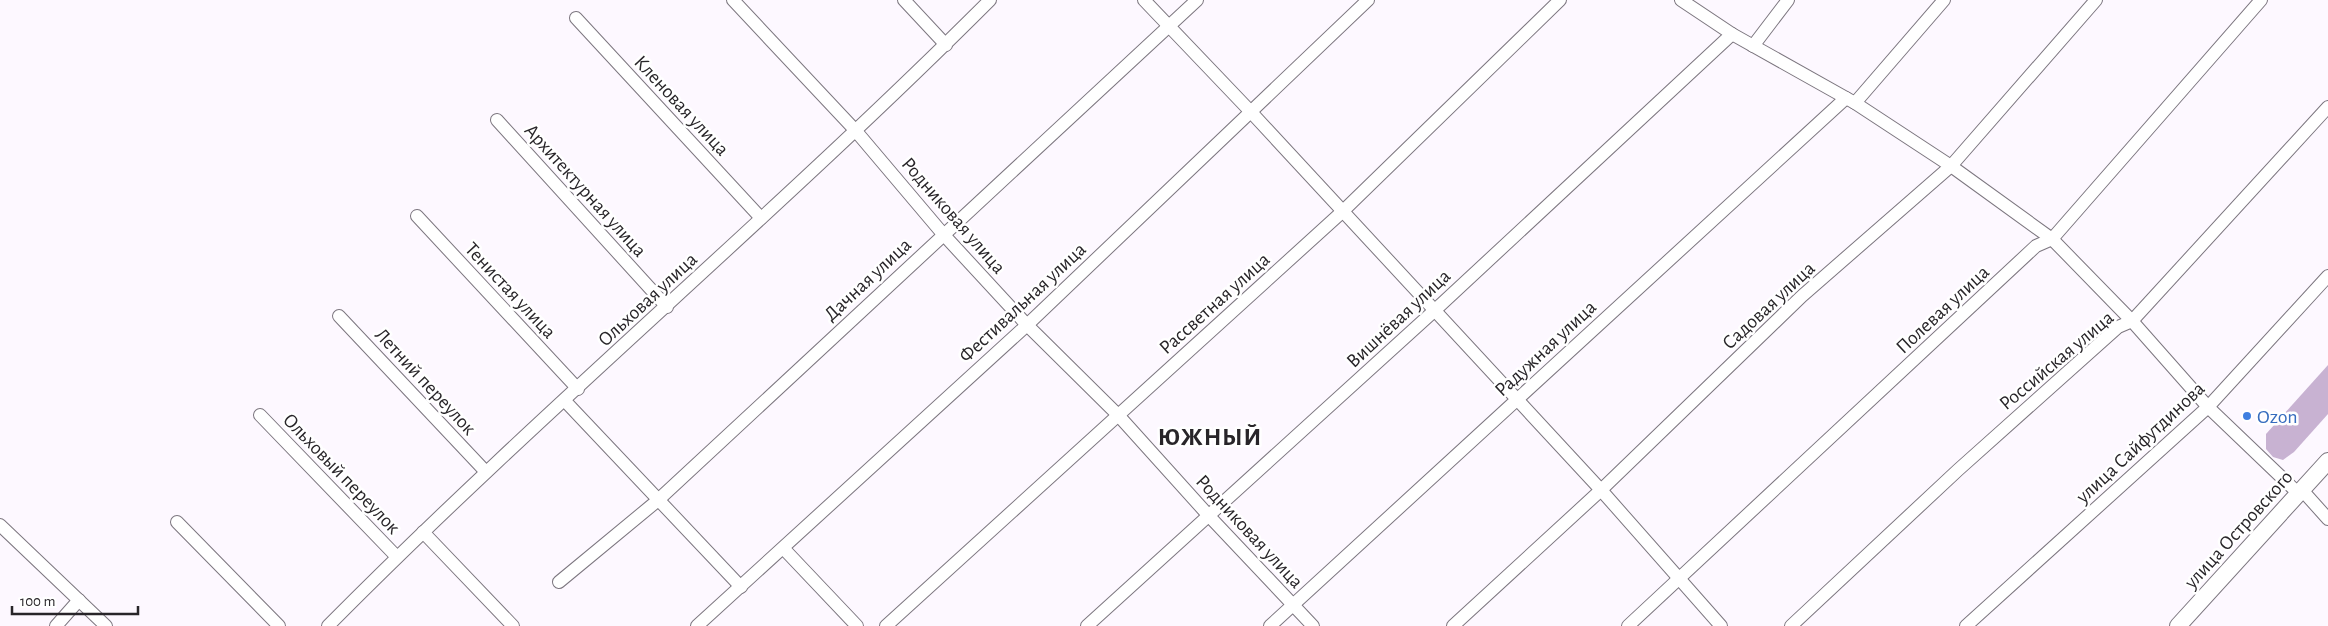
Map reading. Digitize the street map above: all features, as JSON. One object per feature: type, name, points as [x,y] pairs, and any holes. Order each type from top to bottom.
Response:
[{"type":"main road","name":"улица Островского","points":[[2178,626],[2328,461]]},
{"type":"street","name":"Родниковая улица","points":[[733,0],[855,130],[944,234],[1027,325],[1118,415],[1209,516],[1313,626]]},
{"type":"street","points":[[904,0],[946,44]]},
{"type":"street","name":"Ольховая улица","points":[[328,626],[486,472],[667,307],[946,44],[990,0]]},
{"type":"street","points":[[1144,0],[1250,111],[1601,490],[1721,626]]},
{"type":"street","name":"Дачная улица","points":[[559,582],[657,500],[1197,0]]},
{"type":"street","name":"Фестивальная улица","points":[[697,626],[784,549],[1027,325],[1368,0]]},
{"type":"street","name":"Рассветная улица","points":[[886,626],[1342,212],[1560,0]]},
{"type":"street","points":[[1681,0],[1732,34],[1850,101],[1951,166],[2052,239],[2132,321],[2208,407],[2327,517]]},
{"type":"street","points":[[1753,46],[1788,0]]},
{"type":"street","name":"Радужная улица","points":[[1270,626],[1516,400],[1850,101],[1944,0]]},
{"type":"street","name":"Садовая улица","points":[[1453,626],[1601,490],[1802,296],[1951,166],[2096,0]]},
{"type":"street","name":"Полевая улица","points":[[1628,626],[2036,246],[2052,239],[2261,0]]},
{"type":"street","name":"Кленовая улица","points":[[576,18],[761,218]]},
{"type":"street","name":"Вишнёвая улица","points":[[1087,626],[1434,311],[1732,34]]},
{"type":"street","name":"Российская улица","points":[[1791,626],[1987,444],[2118,327],[2132,321],[2328,107]]},
{"type":"street","name":"Архитектурная улица","points":[[497,120],[667,307]]},
{"type":"street","name":"Тенистая улица","points":[[417,216],[578,389]]},
{"type":"street","name":"улица Сайфутдинова","points":[[1966,626],[2208,407],[2328,276]]},
{"type":"street","name":"Летний переулок","points":[[339,316],[486,472]]},
{"type":"street","points":[[565,401],[741,588]]},
{"type":"street","name":"Ольховый переулок","points":[[260,415],[397,557]]},
{"type":"street","points":[[177,522],[279,626]]},
{"type":"street","points":[[0,525],[106,626]]},
{"type":"street","points":[[423,532],[513,626]]},
{"type":"street","points":[[784,549],[857,626]]},
{"type":"street","points":[[56,626],[79,600]]},
{"type":"shaded area","points":[[2328,365],[2328,414],[2294,452],[2283,460],[2273,457],[2266,449],[2266,434]]},
{"type":"place","name":"Ozon","points":[[2247,416]]},
{"type":"district","name":"ЮЖНЫЙ","points":[[1210,436]]}]
